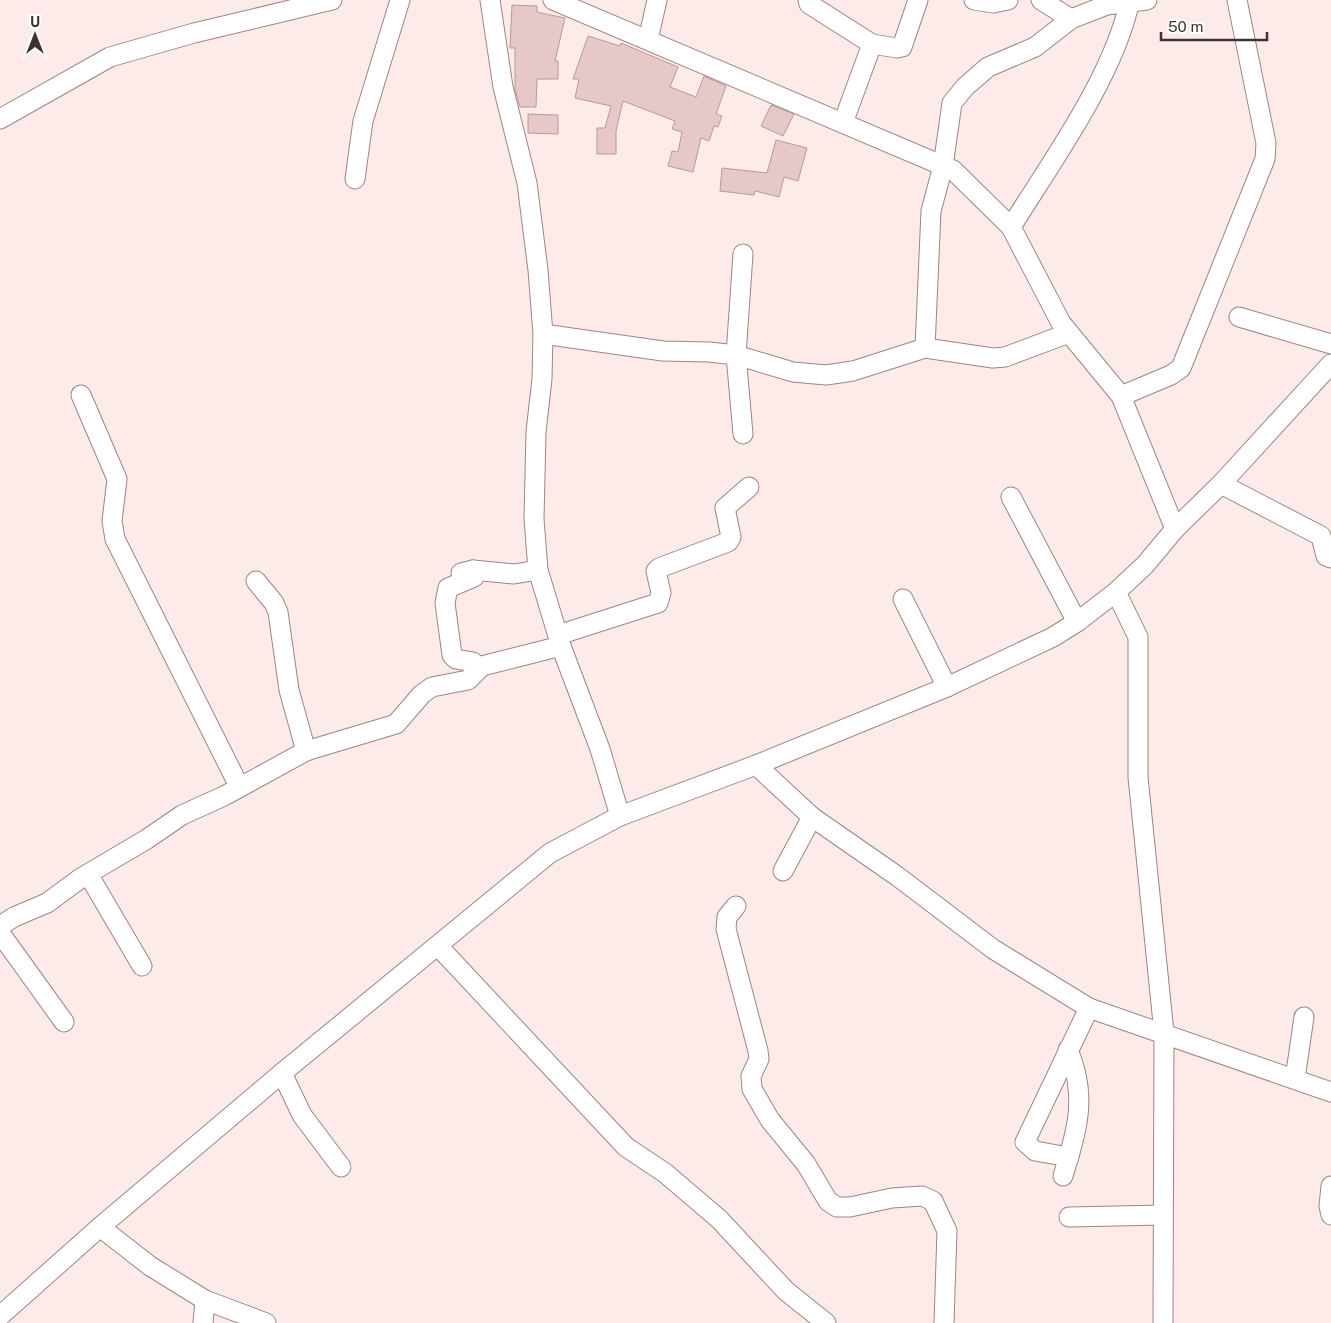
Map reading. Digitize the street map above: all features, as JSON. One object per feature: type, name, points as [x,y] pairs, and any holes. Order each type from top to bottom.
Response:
[{"type":"street","points":[[0,119],[110,57],[194,33],[332,0]]},
{"type":"street","points":[[355,179],[363,122],[400,0]]},
{"type":"street","points":[[490,0],[503,87],[527,183],[538,270],[543,334],[542,379],[535,441],[534,519],[538,570],[560,641],[600,749],[620,816]]},
{"type":"street","points":[[553,0],[953,170],[1011,227],[1062,323],[1121,396],[1175,529]]},
{"type":"street","points":[[648,40],[657,0]]},
{"type":"street","points":[[808,0],[809,4],[872,44],[897,48],[902,46],[918,0]]},
{"type":"street","points":[[974,0],[993,3],[1008,0]]},
{"type":"street","points":[[1041,0],[1071,18]]},
{"type":"street","points":[[925,348],[931,212],[943,166],[952,103],[965,87],[988,67],[1035,46],[1071,18],[1107,5],[1136,0]]},
{"type":"street","points":[[1011,227],[1078,120],[1116,46],[1136,0]]},
{"type":"street","points":[[1121,396],[1171,375],[1181,368],[1265,159],[1266,143],[1237,0]]},
{"type":"street","points":[[843,123],[872,44]]},
{"type":"street","points":[[743,254],[736,356],[743,434]]},
{"type":"street","points":[[1239,317],[1331,344]]},
{"type":"street","points":[[543,334],[663,350],[709,352],[736,356],[793,372],[826,375],[853,371],[925,348],[999,358],[1015,354],[1069,333]]},
{"type":"street","points":[[0,1316],[100,1227],[282,1073],[550,853],[620,816],[756,765],[947,686],[1053,637],[1077,622],[1116,592],[1145,565],[1175,529],[1324,382],[1331,364]]},
{"type":"street","points":[[81,395],[117,479],[112,521],[115,538],[239,786]]},
{"type":"street","points":[[1221,484],[1321,536],[1326,556],[1331,558]]},
{"type":"street","points":[[0,926],[47,903],[88,874],[147,839],[182,815],[224,796],[239,786],[306,751],[396,724],[422,694],[432,687],[468,680],[478,668],[560,641],[658,603],[661,593],[656,571],[659,568],[728,542],[731,537],[725,508],[749,487]]},
{"type":"street","points":[[1011,497],[1077,622]]},
{"type":"street","points":[[441,578],[473,570],[514,574],[538,570]]},
{"type":"street","points":[[473,570],[474,577],[448,588],[445,603],[452,655],[456,659],[473,662],[478,668]]},
{"type":"street","points":[[256,581],[274,603],[278,612],[288,690],[306,751]]},
{"type":"street","points":[[1116,592],[1138,637],[1138,777],[1164,1033],[1163,1323]]},
{"type":"street","points":[[903,599],[947,686]]},
{"type":"street","points":[[756,765],[812,817],[897,876],[993,949],[1089,1008],[1331,1092]]},
{"type":"street","points":[[783,871],[812,817]]},
{"type":"street","points":[[88,874],[142,966]]},
{"type":"street","points":[[736,906],[727,916],[726,929],[758,1051],[759,1059],[751,1076],[752,1090],[770,1120],[806,1164],[828,1201],[837,1207],[850,1207],[892,1198],[922,1196],[933,1201],[947,1231],[944,1323]]},
{"type":"street","points":[[0,933],[64,1022]]},
{"type":"street","points":[[438,946],[626,1147],[665,1173],[719,1219],[786,1291],[826,1323]]},
{"type":"street","points":[[1069,1157],[1035,1151],[1025,1142],[1089,1008]]},
{"type":"street","points":[[1295,1079],[1304,1017]]},
{"type":"street","points":[[1063,1176],[1078,1124],[1080,1094],[1078,1075],[1068,1050]]},
{"type":"street","points":[[282,1073],[302,1115],[340,1167]]},
{"type":"street","points":[[1331,1186],[1329,1206],[1331,1215]]},
{"type":"street","points":[[1069,1217],[1163,1215]]},
{"type":"street","points":[[100,1227],[150,1266],[205,1300],[266,1323]]},
{"type":"street","points":[[203,1323],[205,1300]]},
{"type":"building","points":[[512,5],[537,6],[537,12],[565,18],[555,61],[558,61],[558,79],[537,79],[536,107],[520,107],[515,90],[515,48],[510,48]]},
{"type":"building","points":[[588,36],[620,46],[621,43],[678,67],[670,87],[696,97],[704,76],[726,86],[716,114],[722,116],[718,127],[714,126],[709,141],[701,138],[693,172],[668,166],[672,151],[678,152],[682,132],[672,129],[675,121],[623,101],[616,131],[616,154],[597,154],[597,128],[605,128],[611,106],[575,98],[579,79],[573,79]]},
{"type":"building","points":[[771,105],[794,114],[783,136],[761,126]]},
{"type":"building","points":[[528,114],[558,115],[558,134],[528,133]]},
{"type":"building","points":[[776,140],[807,148],[798,181],[784,177],[779,197],[755,191],[754,195],[720,191],[722,168],[767,173]]}]
